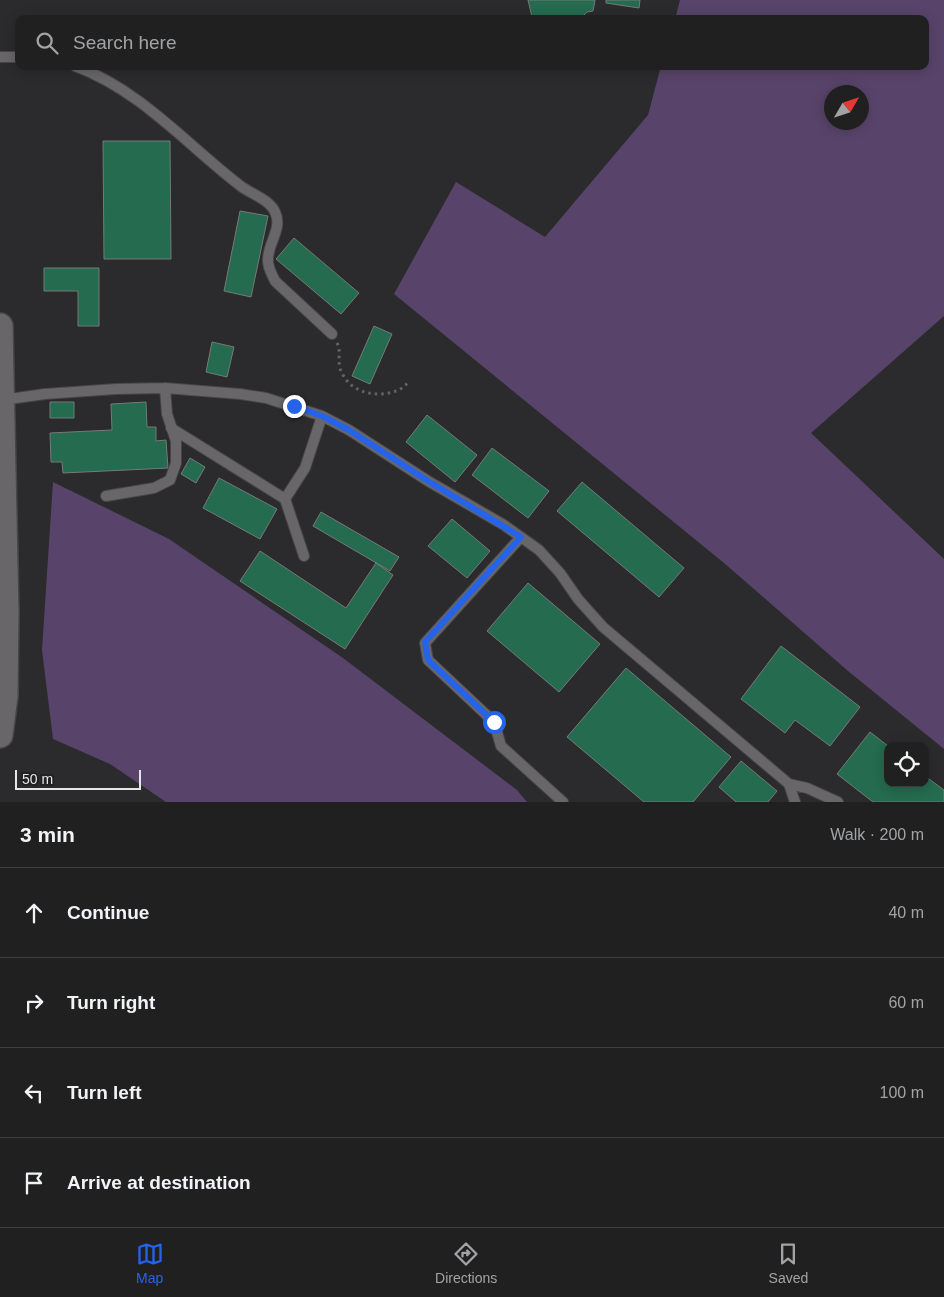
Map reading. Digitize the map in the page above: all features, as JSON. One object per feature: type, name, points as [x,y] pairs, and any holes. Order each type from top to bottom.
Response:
[{"type":"street","points":[[0,326],[6,612],[5,696],[0,735]]},
{"type":"lane","points":[[0,57],[15,57]]},
{"type":"lane","points":[[86,70],[127,94],[243,188],[274,209],[278,219],[268,259],[270,271],[276,280],[332,334]]},
{"type":"lane","points":[[106,496],[154,488],[170,480],[176,463],[176,441],[167,414],[165,388]]},
{"type":"lane","points":[[2,400],[54,393],[165,388],[266,398],[322,416],[349,430],[539,550],[603,627],[789,784],[808,788],[838,802]]},
{"type":"lane","points":[[285,500],[305,468],[322,416]]},
{"type":"lane","points":[[171,428],[285,500],[304,556]]},
{"type":"lane","points":[[521,537],[425,642],[428,660],[494,722],[501,746],[563,802]]},
{"type":"lane","points":[[789,784],[795,802]]},
{"type":"path","points":[[332,334],[340,348],[338,361],[341,373],[355,387],[362,391],[377,394],[398,391],[409,382]]},
{"type":"shaded area","points":[[680,0],[944,0],[944,316],[811,433],[944,559],[944,749],[848,671],[724,563],[394,294],[456,182],[545,237],[648,115],[660,70],[929,70],[929,15],[676,15]]},
{"type":"shaded area","points":[[53,482],[169,539],[343,658],[517,790],[527,802],[166,802],[110,764],[53,739],[42,650]]},
{"type":"building","points":[[528,0],[595,0],[593,11],[587,12],[584,15],[532,15]]},
{"type":"building","points":[[606,0],[640,0],[639,8],[606,3]]},
{"type":"building","points":[[103,141],[170,141],[171,259],[104,259]]},
{"type":"building","points":[[240,211],[268,216],[251,297],[224,291]]},
{"type":"building","points":[[294,238],[359,293],[341,314],[276,259]]},
{"type":"building","points":[[44,268],[99,268],[99,326],[78,326],[78,291],[44,291]]},
{"type":"building","points":[[374,326],[392,334],[370,384],[352,376]]},
{"type":"building","points":[[212,342],[234,347],[227,377],[206,372]]},
{"type":"building","points":[[50,402],[74,402],[74,418],[50,418]]},
{"type":"building","points":[[146,402],[147,427],[156,427],[156,441],[166,440],[168,468],[63,473],[62,462],[51,462],[50,433],[112,430],[111,404]]},
{"type":"building","points":[[427,415],[477,455],[455,482],[406,442]]},
{"type":"building","points":[[492,448],[549,491],[528,518],[472,475]]},
{"type":"building","points":[[190,458],[205,467],[196,483],[181,474]]},
{"type":"building","points":[[219,478],[277,509],[260,539],[203,508]]},
{"type":"building","points":[[582,482],[684,568],[659,597],[557,511]]},
{"type":"building","points":[[321,512],[399,557],[390,571],[313,526]]},
{"type":"building","points":[[452,519],[490,551],[467,578],[428,546]]},
{"type":"building","points":[[260,551],[346,608],[376,563],[393,575],[345,649],[240,581]]},
{"type":"building","points":[[528,583],[600,644],[559,692],[487,631]]},
{"type":"building","points":[[781,646],[860,707],[830,746],[795,720],[785,733],[741,699]]},
{"type":"building","points":[[626,668],[731,757],[693,802],[644,802],[567,737]]},
{"type":"building","points":[[870,732],[884,743],[884,787],[929,787],[929,779],[944,790],[944,802],[873,802],[837,774]]},
{"type":"building","points":[[741,761],[777,791],[768,802],[736,802],[719,787]]},
{"type":"route","points":[[294,406],[322,416],[349,430],[428,481],[504,525],[521,537],[425,642],[428,660],[494,722]]}]
